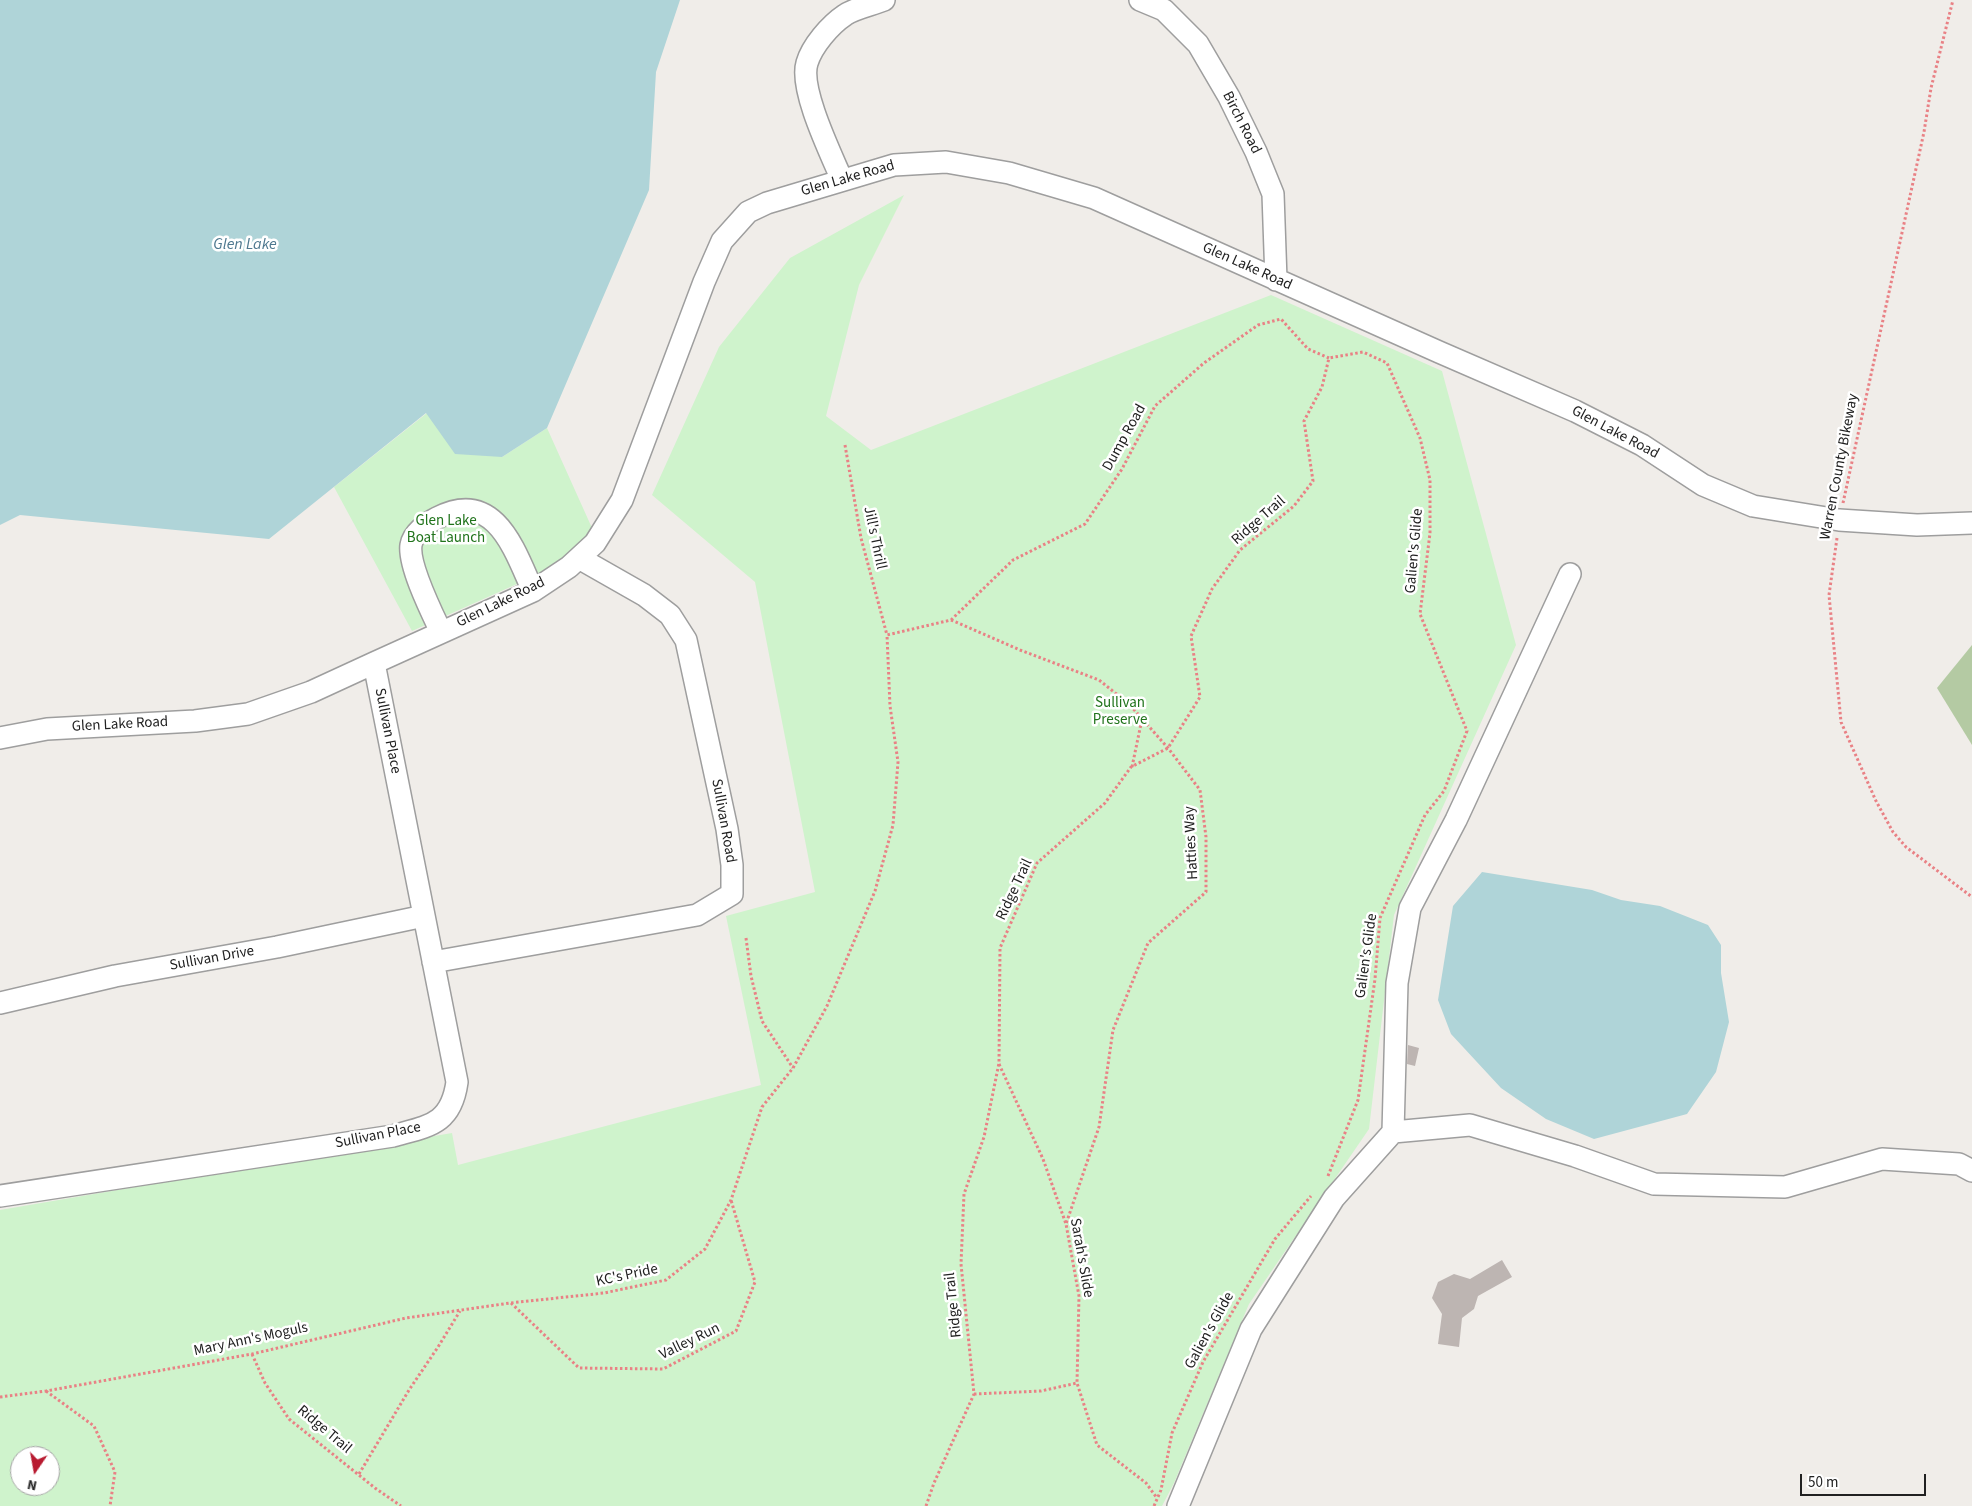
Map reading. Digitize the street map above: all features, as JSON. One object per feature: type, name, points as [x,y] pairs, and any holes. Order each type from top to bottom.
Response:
[{"type":"street","points":[[842,180],[815,113],[806,81],[807,63],[824,33],[846,14],[884,0]]},
{"type":"street","name":"Birch Road","points":[[1140,0],[1164,10],[1198,44],[1229,97],[1256,152],[1273,194],[1276,280]]},
{"type":"street","name":"Glen Lake Road","points":[[0,738],[47,729],[194,720],[248,714],[311,692],[533,591],[569,567],[595,543],[622,500],[704,282],[722,240],[748,212],[767,203],[894,165],[946,162],[1009,174],[1094,198],[1575,411],[1642,445],[1703,485],[1753,506],[1839,520],[1917,525],[1972,523]]},
{"type":"street","points":[[441,632],[427,604],[413,562],[411,544],[419,531],[427,523],[442,515],[459,510],[476,510],[497,524],[510,542],[533,591]]},
{"type":"street","name":"Sullivan Road","points":[[433,962],[697,915],[732,894],[732,865],[726,829],[686,640],[670,615],[644,595],[579,558]]},
{"type":"street","points":[[1178,1506],[1250,1330],[1334,1198],[1393,1132],[1396,983],[1410,908],[1456,820],[1570,574]]},
{"type":"street","name":"Sullivan Place","points":[[0,1196],[393,1136],[432,1125],[445,1115],[455,1096],[457,1082],[374,664]]},
{"type":"street","name":"Sullivan Drive","points":[[0,1003],[116,976],[277,947],[424,916]]},
{"type":"street","points":[[1393,1132],[1470,1125],[1575,1156],[1654,1184],[1784,1187],[1882,1159],[1959,1164],[1972,1171]]},
{"type":"path","name":"Warren County Bikeway","points":[[1953,0],[1931,88],[1924,132],[1839,520],[1829,596],[1841,722],[1876,801],[1893,832],[1906,847],[1972,897]]},
{"type":"path","name":"Dump Road","points":[[951,620],[1014,560],[1085,524],[1122,469],[1155,406],[1204,363],[1258,325],[1281,319],[1308,349],[1329,358]]},
{"type":"path","name":"Galien's Glide","points":[[1327,1176],[1358,1100],[1375,979],[1380,918],[1425,815],[1444,791],[1467,731],[1420,614],[1430,533],[1430,480],[1420,438],[1387,362],[1363,352],[1329,358]]},
{"type":"path","name":"Ridge Trail","points":[[926,1506],[934,1483],[974,1394],[961,1264],[964,1194],[984,1137],[999,1064],[1000,948],[1037,863],[1106,803],[1132,767],[1168,748],[1200,697],[1191,636],[1212,589],[1240,550],[1294,506],[1313,481],[1304,421],[1322,387],[1329,358]]},
{"type":"path","name":"Jill's Thrill","points":[[793,1068],[827,1006],[875,891],[893,825],[898,762],[890,706],[886,635],[860,538],[845,445]]},
{"type":"path","points":[[886,635],[951,620]]},
{"type":"path","name":"Hatties Way","points":[[951,620],[1020,650],[1099,680],[1129,704],[1168,748],[1200,790],[1206,836],[1206,892],[1148,943],[1113,1030],[1099,1126],[1066,1224]]},
{"type":"path","points":[[1132,767],[1142,719]]},
{"type":"path","points":[[746,938],[750,976],[762,1021],[793,1068]]},
{"type":"path","name":"Sarah's Slide","points":[[999,1064],[1043,1159],[1066,1224],[1079,1296],[1077,1383],[1097,1445],[1146,1483],[1157,1498]]},
{"type":"path","name":"KC's Pride","points":[[461,1310],[510,1303],[604,1294],[666,1280],[705,1249],[731,1200],[762,1107],[793,1068]]},
{"type":"path","name":"Galien's Glide","points":[[1154,1506],[1161,1490],[1172,1433],[1204,1362],[1276,1239],[1316,1190]]},
{"type":"path","name":"Valley Run","points":[[510,1303],[579,1368],[663,1369],[736,1332],[755,1282],[731,1200]]},
{"type":"path","points":[[359,1474],[408,1390],[461,1310]]},
{"type":"path","name":"Mary Ann's Moguls","points":[[0,1396],[46,1390],[252,1354],[406,1318],[461,1310]]},
{"type":"path","name":"Ridge Trail","points":[[252,1354],[265,1383],[290,1419],[375,1488],[401,1506]]},
{"type":"path","points":[[974,1394],[1041,1391],[1077,1383]]},
{"type":"path","points":[[46,1390],[94,1426],[115,1472],[110,1506]]},
{"type":"green space","name":"Sullivan Preserve","points":[[904,195],[859,285],[826,416],[871,450],[1271,295],[1442,371],[1516,645],[1394,915],[1369,1129],[1249,1304],[1174,1483],[1162,1506],[0,1506],[0,1210],[452,1133],[458,1165],[761,1085],[726,916],[815,892],[755,582],[652,495],[719,347],[790,258]]},
{"type":"green space","name":"Glen Lake Boat Launch","points":[[427,413],[502,457],[547,428],[592,528],[579,549],[546,571],[412,631],[334,487]]},
{"type":"green space","points":[[1972,645],[1972,745],[1937,688]]},
{"type":"water","name":"Glen Lake","points":[[0,0],[680,0],[656,72],[649,190],[547,428],[502,457],[455,454],[426,413],[269,539],[20,515],[0,525]]},
{"type":"water","points":[[1482,872],[1592,890],[1621,900],[1660,906],[1708,925],[1721,945],[1721,973],[1729,1022],[1716,1072],[1687,1114],[1594,1139],[1546,1119],[1501,1088],[1451,1034],[1438,1000],[1453,906]]},
{"type":"building","points":[[1408,1045],[1419,1048],[1415,1066],[1407,1064]]},
{"type":"building","points":[[1502,1260],[1512,1277],[1478,1296],[1474,1309],[1462,1318],[1459,1347],[1438,1344],[1442,1314],[1432,1298],[1438,1282],[1454,1274],[1470,1279]]}]
